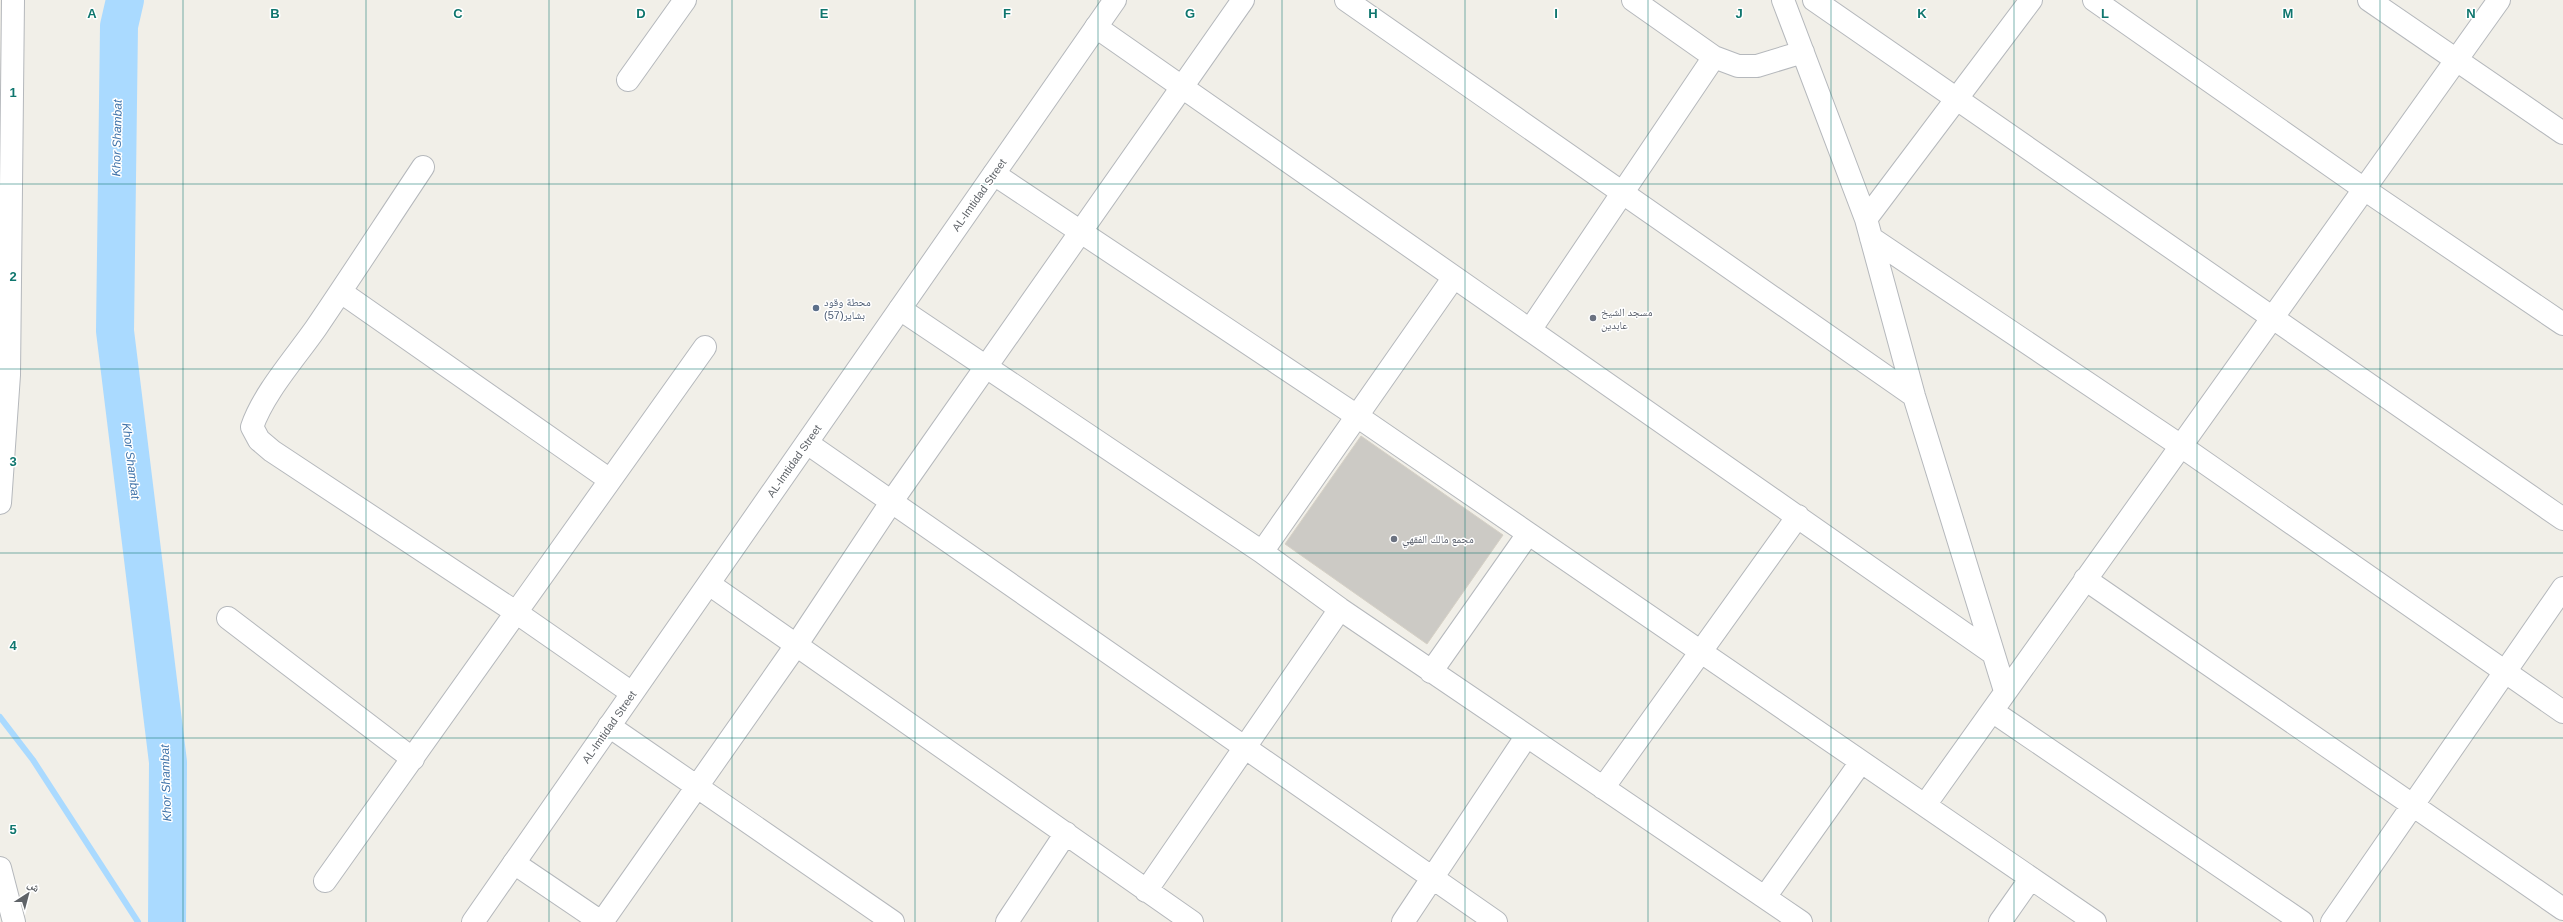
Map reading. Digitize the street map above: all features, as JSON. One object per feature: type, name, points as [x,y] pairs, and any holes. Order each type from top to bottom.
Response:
[{"type":"street","points":[[0,503],[4,399],[5,196],[13,0]]},
{"type":"street","points":[[628,80],[685,0]]},
{"type":"street","name":"AL-Imtidad Street","points":[[473,922],[1115,0]]},
{"type":"street","points":[[514,863],[602,922],[698,787],[797,644],[892,502],[1183,89],[1243,0]]},
{"type":"street","points":[[1346,0],[1914,396]]},
{"type":"street","points":[[1633,0],[1714,57],[1738,66],[1757,66],[1803,52]]},
{"type":"street","points":[[1784,0],[1868,228],[1914,396],[1991,652],[2005,691]]},
{"type":"street","points":[[1814,0],[1958,98],[2272,318],[2563,519]]},
{"type":"street","points":[[1868,228],[1958,98],[2031,0]]},
{"type":"street","points":[[2094,0],[2364,189],[2563,324]]},
{"type":"street","points":[[2368,0],[2563,133]]},
{"type":"street","points":[[1925,805],[2499,0]]},
{"type":"street","points":[[1096,27],[1991,652]]},
{"type":"street","points":[[1530,330],[1714,57]]},
{"type":"street","points":[[423,167],[341,292],[255,417],[252,428],[259,440],[517,613],[632,694]]},
{"type":"street","points":[[994,174],[1357,416],[1699,652],[2095,922]]},
{"type":"street","points":[[1868,228],[2563,712]]},
{"type":"street","points":[[1262,552],[1454,277]]},
{"type":"street","points":[[341,292],[610,480]]},
{"type":"street","points":[[900,309],[1262,552],[1340,609],[1431,672],[1800,922]]},
{"type":"street","points":[[325,881],[705,347]]},
{"type":"street","points":[[807,442],[1496,922]]},
{"type":"street","points":[[1603,788],[1699,652],[1798,516]]},
{"type":"street","points":[[1431,672],[1528,534]]},
{"type":"street","points":[[2085,579],[2563,909]]},
{"type":"street","points":[[709,584],[797,644],[1192,922]]},
{"type":"street","points":[[2332,922],[2563,588]]},
{"type":"street","points":[[1146,891],[1246,748],[1340,609]]},
{"type":"street","points":[[228,618],[413,759]]},
{"type":"street","points":[[1992,710],[2302,922]]},
{"type":"street","points":[[609,726],[893,922]]},
{"type":"street","points":[[1402,922],[1526,737]]},
{"type":"street","points":[[1765,897],[1861,762]]},
{"type":"street","points":[[1007,922],[1066,833]]},
{"type":"street","points":[[0,868],[14,922]]},
{"type":"street","points":[[2000,922],[2031,878]]},
{"type":"building","name":"مجمع مالك الفقهي","points":[[1361,436],[1503,535],[1427,644],[1285,544]]},
{"type":"waterway","name":"Khor Shambat","points":[[125,0],[119,26],[115,331],[168,762],[167,922]]},
{"type":"waterway","points":[[0,717],[33,760],[138,922]]},
{"type":"place","name":"محطة وقود بشاير(57)","points":[[816,308]]},
{"type":"place","name":"مسجد الشيخ عابدين","points":[[1593,318]]},
{"type":"place","name":"مجمع مالك الفقهي","points":[[1394,539]]}]
